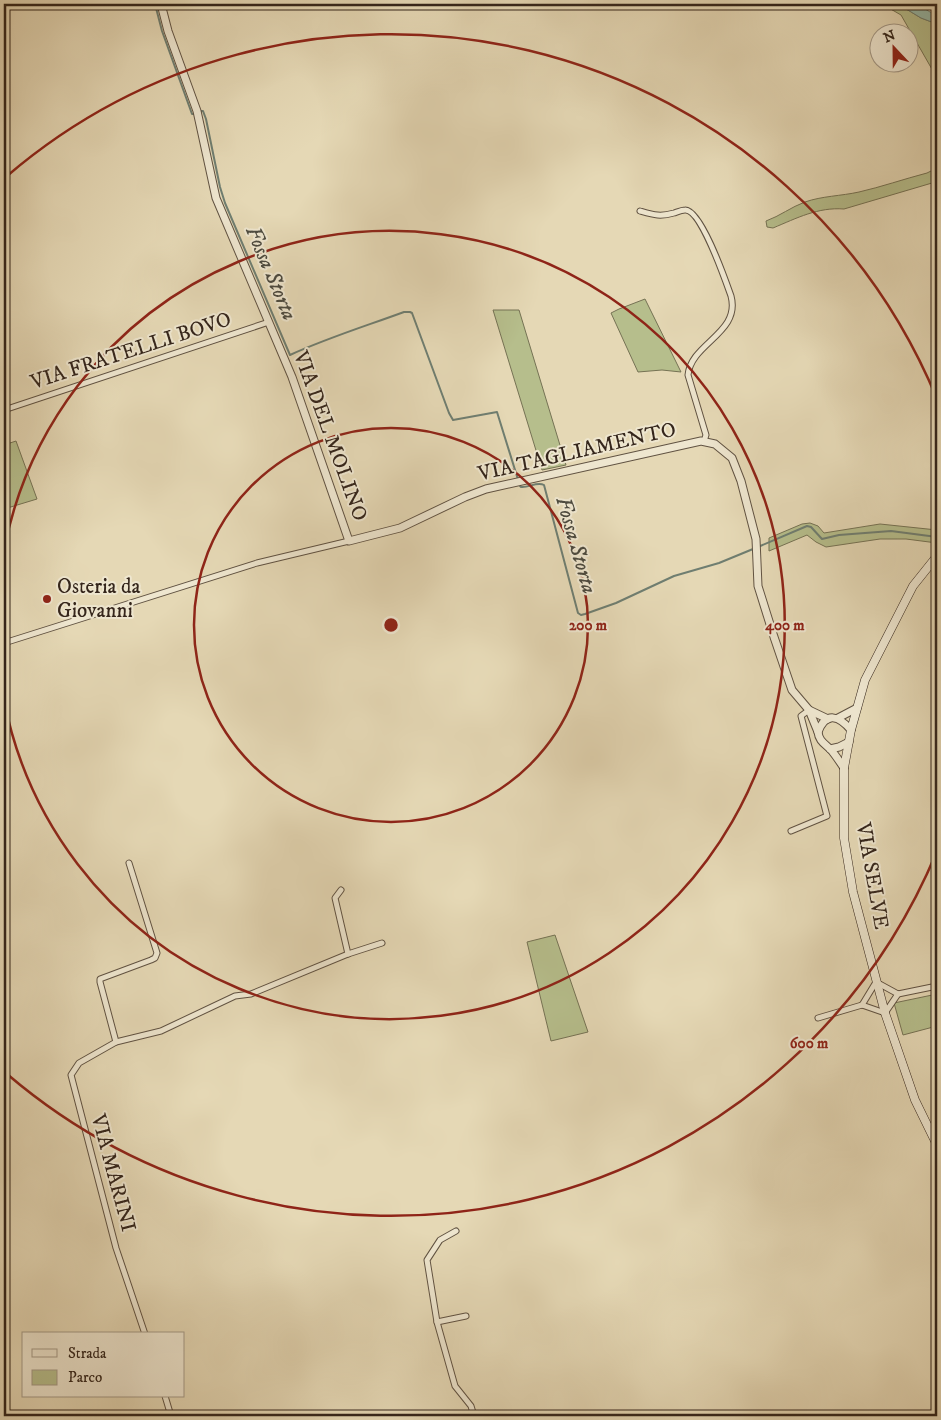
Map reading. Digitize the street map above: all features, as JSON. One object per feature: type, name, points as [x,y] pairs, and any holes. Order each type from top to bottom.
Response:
[{"type":"main road","points":[[849,742],[865,680],[913,586],[937,556]]},
{"type":"main road","name":"VIA SELVE","points":[[849,742],[844,768],[844,838],[852,892],[885,1013],[914,1100],[937,1145]]},
{"type":"street","name":"VIA DEL MOLINO","points":[[4,642],[257,563],[349,541],[292,377],[216,198],[197,111],[168,31],[161,4]]},
{"type":"street","points":[[640,211],[658,216],[666,216],[685,210],[691,212],[710,240],[731,296],[732,311],[726,324],[692,360],[688,369],[690,383],[706,435],[704,441]]},
{"type":"street","name":"VIA FRATELLI BOVO","points":[[4,410],[269,322]]},
{"type":"street","name":"VIA TAGLIAMENTO","points":[[349,541],[400,528],[475,493],[701,441],[715,444],[732,458],[756,539],[758,586],[792,690],[809,710]]},
{"type":"street","points":[[809,710],[828,719],[838,718],[857,708]]},
{"type":"street","points":[[809,710],[821,741],[830,749],[844,768]]},
{"type":"street","name":"VIA SELVE","points":[[791,830],[827,816],[800,716],[809,710]]},
{"type":"street","points":[[838,718],[851,730]]},
{"type":"street","points":[[818,732],[822,724],[828,719]]},
{"type":"street","points":[[830,749],[849,742]]},
{"type":"street","points":[[116,1042],[100,979],[151,960],[155,958],[157,953],[129,863]]},
{"type":"street","points":[[341,890],[335,898],[348,954]]},
{"type":"street","name":"VIA MARINI","points":[[144,1332],[116,1248],[71,1075],[79,1063],[116,1042],[161,1032],[235,996],[251,994],[348,954],[382,943]]},
{"type":"street","points":[[862,1005],[876,982],[898,994],[937,986]]},
{"type":"street","points":[[818,1018],[862,1005],[885,1013],[898,994]]},
{"type":"street","points":[[456,1231],[440,1240],[427,1260],[437,1322],[455,1386],[471,1406],[474,1416]]},
{"type":"street","points":[[437,1322],[466,1316]]},
{"type":"street","points":[[166,1398],[171,1416]]},
{"type":"green space","points":[[882,4],[898,4],[921,18],[937,24],[937,78],[918,45],[918,22],[905,22],[901,15]]},
{"type":"green space","points":[[937,168],[937,180],[932,183],[844,209],[816,211],[773,228],[767,227],[766,221],[805,202],[867,190],[927,173]]},
{"type":"green space","points":[[645,299],[681,372],[662,370],[638,372],[611,313]]},
{"type":"green space","points":[[493,310],[519,310],[566,465],[542,470]]},
{"type":"green space","points":[[16,441],[37,499],[4,509],[4,445]]},
{"type":"green space","points":[[810,523],[818,526],[824,533],[880,524],[937,530],[937,543],[906,539],[880,539],[826,547],[807,535],[769,551],[769,538],[802,524]]},
{"type":"green space","points":[[555,935],[588,1032],[551,1041],[527,942]]},
{"type":"green space","points":[[937,994],[937,1026],[903,1035],[894,1003]]},
{"type":"shaded area","points":[[898,4],[917,4],[937,14],[937,24],[921,18]]},
{"type":"waterway","name":"Fossa Storta","points":[[155,4],[162,31],[192,114],[194,114]]},
{"type":"waterway","name":"Fossa Storta","points":[[201,111],[203,111],[206,119],[225,203],[290,355],[404,312],[412,313],[453,420],[497,412],[520,486],[544,485],[578,613],[581,615],[585,614],[616,603],[674,576],[719,563],[753,549]]},
{"type":"waterway","name":"Fossa Storta","points":[[758,547],[807,526],[811,527],[822,539],[839,535],[891,531],[937,537]]},
{"type":"place","name":"Osteria da Giovanni","points":[[47,599]]}]
